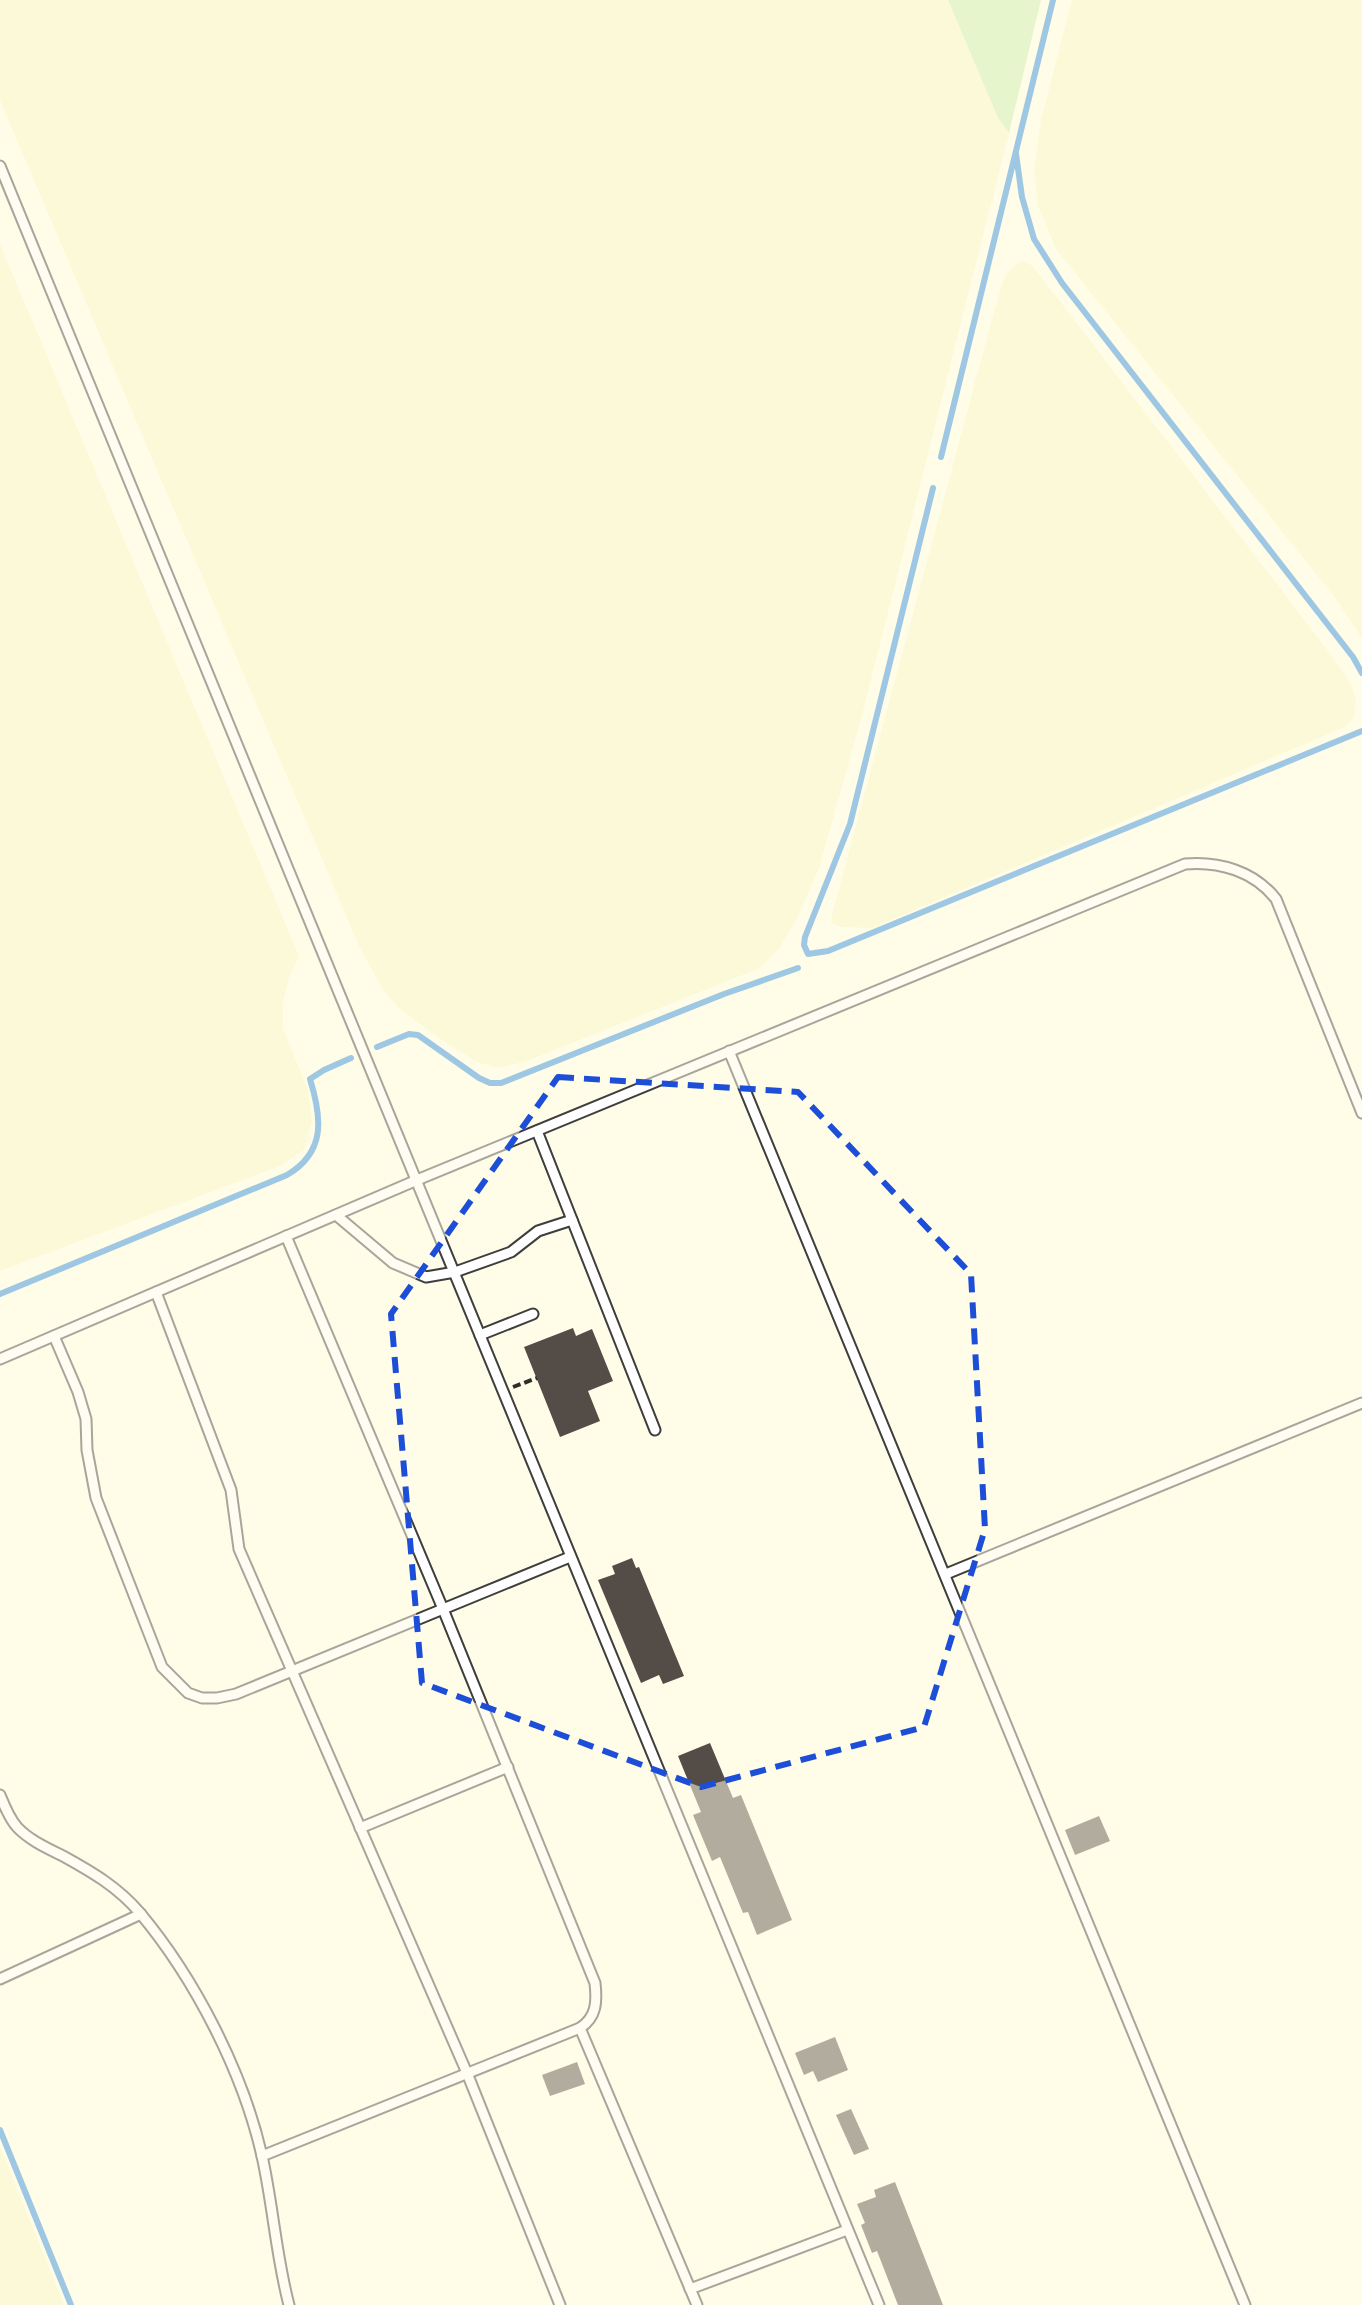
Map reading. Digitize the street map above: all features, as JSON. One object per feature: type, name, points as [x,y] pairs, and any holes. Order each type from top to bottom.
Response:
[{"type":"lane","points":[[0,166],[879,2305]]},
{"type":"lane","points":[[0,1359],[417,1180],[1185,864],[1205,862],[1225,866],[1267,887],[1276,899],[1362,1113]]},
{"type":"lane","points":[[729,1051],[1245,2305]]},
{"type":"lane","points":[[537,1131],[655,1430]]},
{"type":"lane","points":[[336,1215],[393,1263],[426,1277],[455,1272],[511,1252],[538,1231],[572,1220]]},
{"type":"lane","points":[[262,2156],[580,2028],[594,2013],[596,1999],[595,1983],[508,1767],[286,1236]]},
{"type":"lane","points":[[156,1292],[231,1490],[239,1549],[467,2073],[560,2305]]},
{"type":"lane","points":[[480,1335],[533,1314]]},
{"type":"lane","points":[[54,1336],[86,1419],[87,1450],[96,1498],[162,1667],[188,1693],[202,1698],[236,1694],[570,1557]]},
{"type":"lane","points":[[946,1574],[1362,1403]]},
{"type":"lane","points":[[360,1828],[508,1767]]},
{"type":"lane","points":[[0,1795],[14,1824],[26,1835],[103,1878],[120,1891],[141,1914],[210,2017],[246,2100],[262,2156],[289,2305]]},
{"type":"lane","points":[[0,1979],[141,1914]]},
{"type":"lane","points":[[580,2028],[697,2305]]},
{"type":"lane","points":[[690,2289],[847,2230]]},
{"type":"path","points":[[503,1391],[537,1378]]},
{"type":"highlighted area","points":[[558,1077],[798,1092],[971,1274],[985,1529],[924,1727],[701,1787],[422,1683],[391,1314]]},
{"type":"green space","points":[[0,0],[948,0],[998,118],[1009,133],[862,715],[819,868],[797,918],[779,949],[760,968],[527,1061],[498,1068],[477,1062],[434,1035],[399,1008],[383,990],[359,946],[0,100]]},
{"type":"green space","points":[[948,0],[1041,0],[1009,133],[998,118]]},
{"type":"green space","points":[[1072,0],[1362,0],[1362,638],[1336,599],[1056,249],[1038,206],[1034,169],[1041,120]]},
{"type":"green space","points":[[0,244],[299,956],[289,977],[283,1003],[283,1029],[308,1090],[312,1121],[304,1150],[280,1166],[0,1271]]},
{"type":"green space","points":[[1023,261],[1042,278],[1335,660],[1351,684],[1356,701],[1354,717],[1347,726],[872,928],[841,927],[831,923],[833,911],[1000,290],[1006,274]]},
{"type":"green space","points":[[0,2147],[64,2305],[0,2305]]},
{"type":"building","points":[[573,1328],[576,1336],[592,1329],[613,1381],[588,1391],[600,1421],[560,1437],[524,1347]]},
{"type":"building","points":[[632,1558],[636,1568],[639,1567],[684,1676],[663,1684],[659,1675],[641,1683],[598,1580],[615,1574],[612,1566]]},
{"type":"building","points":[[710,1743],[733,1798],[741,1795],[792,1920],[757,1935],[748,1912],[743,1913],[720,1857],[712,1861],[693,1815],[701,1812],[678,1756]]},
{"type":"building","points":[[1099,1816],[1110,1841],[1075,1855],[1065,1830]]},
{"type":"building","points":[[835,2037],[848,2070],[818,2082],[813,2071],[804,2075],[795,2053]]},
{"type":"building","points":[[577,2062],[585,2084],[550,2096],[542,2075]]},
{"type":"building","points":[[851,2109],[869,2149],[854,2155],[836,2115]]},
{"type":"building","points":[[895,2182],[943,2305],[898,2305],[877,2251],[872,2253],[861,2225],[865,2223],[857,2204],[876,2197],[874,2190]]},
{"type":"waterway","points":[[941,457],[1053,0]]},
{"type":"waterway","points":[[1016,154],[1022,197],[1034,239],[1062,283],[1353,657],[1362,673]]},
{"type":"waterway","points":[[933,488],[850,824],[805,937],[808,954],[828,951],[1362,731]]},
{"type":"waterway","points":[[377,1047],[409,1034],[418,1035],[479,1078],[490,1083],[501,1083],[724,994],[798,968]]},
{"type":"waterway","points":[[0,1294],[287,1175],[309,1156],[318,1133],[317,1107],[310,1079],[351,1058]]},
{"type":"waterway","points":[[0,2130],[71,2305]]}]
